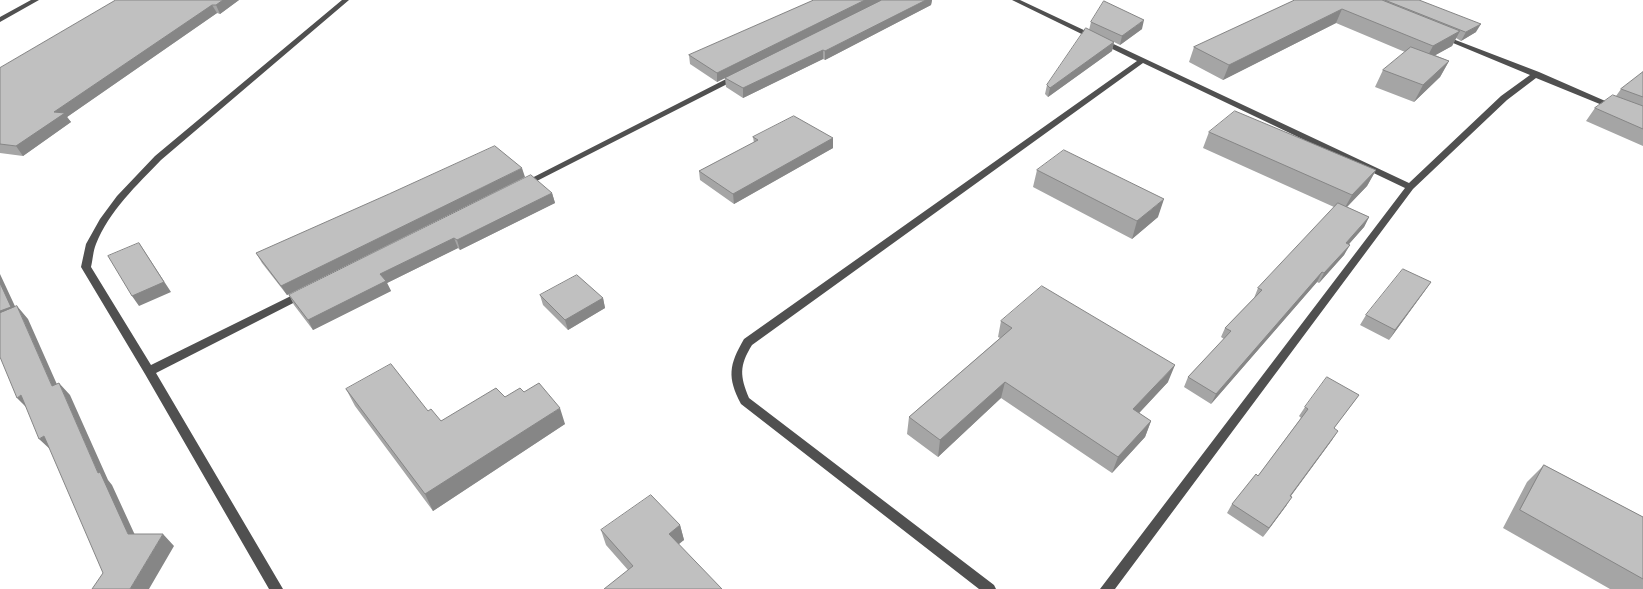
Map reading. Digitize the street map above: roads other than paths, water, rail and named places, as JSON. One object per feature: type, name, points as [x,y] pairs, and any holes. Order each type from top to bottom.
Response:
[{"type":"street","points":[[0,20],[36,0]]},
{"type":"street","points":[[276,589],[86,267],[91,245],[99,230],[135,182],[158,158],[346,0]]},
{"type":"street","points":[[1015,0],[1410,187]]},
{"type":"street","points":[[1438,36],[1536,74],[1625,112]]},
{"type":"street","points":[[989,589],[746,401],[736,382],[736,360],[748,342],[1143,60]]},
{"type":"street","points":[[516,188],[748,72]]},
{"type":"street","points":[[1107,589],[1410,187],[1504,98],[1536,74]]},
{"type":"street","points":[[149,371],[310,290]]}]
